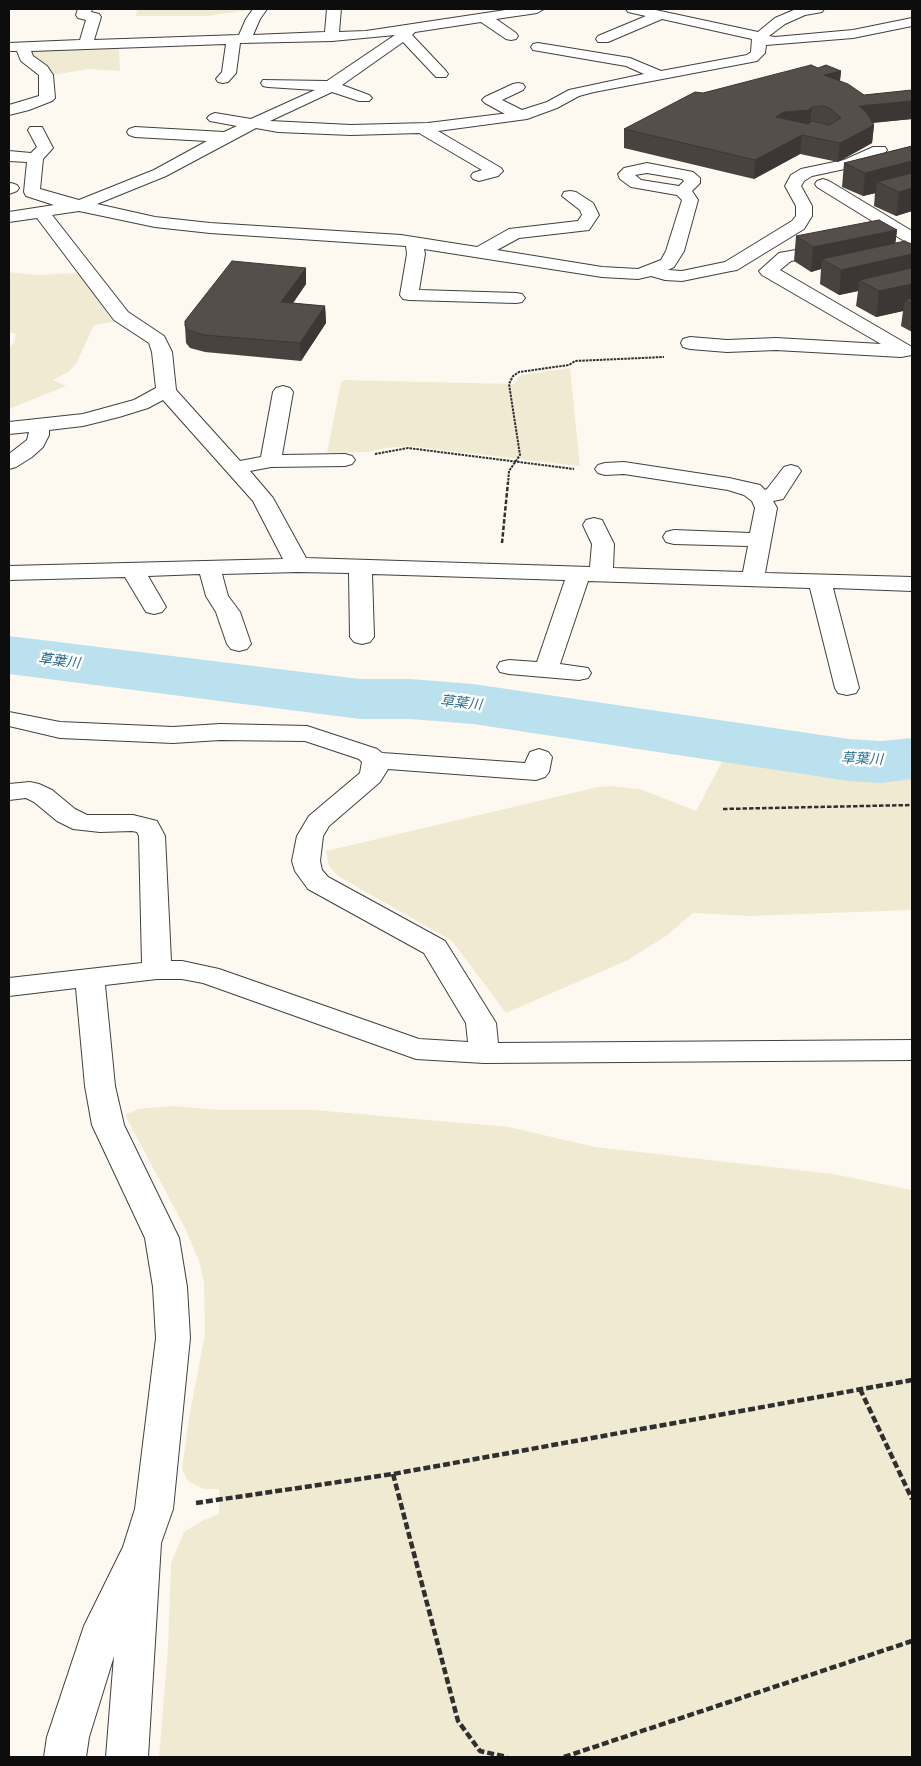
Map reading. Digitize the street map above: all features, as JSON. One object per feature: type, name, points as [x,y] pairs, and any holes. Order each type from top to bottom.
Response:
[{"type":"street","points":[[85,9],[83,15],[94,17],[86,44]]},
{"type":"street","points":[[223,79],[229,73],[240,38],[260,9]]},
{"type":"street","points":[[332,37],[334,9]]},
{"type":"street","points":[[633,9],[775,41],[853,34],[912,22]]},
{"type":"street","points":[[215,118],[310,130],[423,129],[519,115],[552,105],[574,93],[592,88],[752,58],[758,53],[760,39],[767,30],[795,10],[817,9]]},
{"type":"street","points":[[9,217],[83,205],[160,173],[252,124],[330,86],[427,20],[484,17],[527,10]]},
{"type":"street","points":[[603,39],[658,16]]},
{"type":"street","points":[[484,17],[512,36]]},
{"type":"street","points":[[16,47],[240,38],[332,37],[409,32]]},
{"type":"street","points":[[409,32],[441,74]]},
{"type":"street","points":[[9,110],[24,107],[47,98],[46,75],[42,69],[26,58],[16,47]]},
{"type":"street","points":[[538,47],[630,62],[661,76]]},
{"type":"street","points":[[268,83],[330,86],[364,98]]},
{"type":"street","points":[[503,83],[535,91]]},
{"type":"street","points":[[518,87],[490,100],[519,115]]},
{"type":"street","points":[[423,129],[494,171],[479,176]]},
{"type":"street","points":[[32,192],[35,158],[45,148],[36,130]]},
{"type":"street","points":[[135,132],[226,138]]},
{"type":"street","points":[[652,271],[665,275],[682,276],[731,266],[798,225],[804,216],[804,206],[793,186],[796,178],[807,172],[848,164],[879,150]]},
{"type":"street","points":[[9,156],[35,158]]},
{"type":"street","points":[[10,188],[115,214],[164,223],[415,248],[479,252],[593,271],[638,274],[652,271],[668,262],[675,251],[690,200],[682,192],[642,192],[628,179],[626,174],[630,171],[647,168],[687,175],[692,178],[692,183],[682,192]]},
{"type":"street","points":[[868,172],[823,184],[912,238]]},
{"type":"street","points":[[479,252],[515,233],[583,226],[590,215],[587,207],[570,196]]},
{"type":"street","points":[[42,212],[121,316],[157,340],[162,352],[166,391],[262,498],[298,565]]},
{"type":"street","points":[[878,240],[887,238],[912,253]]},
{"type":"street","points":[[850,245],[785,257],[768,270],[909,351]]},
{"type":"street","points":[[415,248],[582,281],[593,285]]},
{"type":"street","points":[[415,248],[409,295],[516,298]]},
{"type":"street","points":[[690,343],[728,346],[776,344],[909,351]]},
{"type":"street","points":[[9,428],[83,420],[141,404],[166,391]]},
{"type":"street","points":[[271,461],[283,392]]},
{"type":"street","points":[[9,463],[36,443],[40,435],[39,425]]},
{"type":"street","points":[[235,468],[271,461],[345,460]]},
{"type":"street","points":[[605,469],[624,468],[729,484],[752,490],[761,498],[766,508],[754,579]]},
{"type":"street","points":[[761,498],[775,494],[791,470]]},
{"type":"street","points":[[546,670],[603,544],[594,525]]},
{"type":"street","points":[[674,537],[760,540]]},
{"type":"street","points":[[9,573],[298,565],[912,584]]},
{"type":"street","points":[[360,567],[362,637]]},
{"type":"street","points":[[209,568],[217,596],[228,612],[239,644]]},
{"type":"street","points":[[133,570],[154,607]]},
{"type":"street","points":[[820,581],[847,688]]},
{"type":"street","points":[[509,667],[579,673]]},
{"type":"street","points":[[9,720],[60,730],[173,735],[220,732],[307,734],[368,754],[375,760],[536,772],[539,757]]},
{"type":"street","points":[[375,760],[375,768],[371,777],[318,822],[306,848],[306,861],[309,871],[318,883],[435,947],[481,1023],[484,1053]]},
{"type":"street","points":[[9,792],[30,790],[43,796],[66,815],[82,822],[100,824],[133,823],[148,827],[152,836],[158,970]]},
{"type":"street","points":[[9,987],[158,970],[182,970],[209,975],[416,1049],[484,1053],[912,1050]]},
{"type":"street","points":[[90,978],[100,1086],[108,1125],[162,1238],[170,1287],[173,1338],[148,1526],[127,1757]]},
{"type":"street","points":[[65,1757],[68,1737],[104,1626],[148,1526]]},
{"type":"path","points":[[499,571],[509,471],[520,455],[509,384],[513,376],[519,372],[569,365],[574,360],[672,357]]},
{"type":"path","points":[[345,460],[388,450],[408,448],[580,470],[605,469]]},
{"type":"path","points":[[723,809],[912,805]]},
{"type":"path","points":[[148,1526],[393,1474],[912,1380]]},
{"type":"path","points":[[860,1390],[912,1499]]},
{"type":"path","points":[[393,1474],[458,1721],[480,1751],[507,1757]]},
{"type":"path","points":[[564,1757],[912,1640]]},
{"type":"shaded area","points":[[138,9],[255,9],[208,16],[135,16]]},
{"type":"shaded area","points":[[119,45],[120,71],[88,69],[53,75],[45,66],[30,56],[30,48]]},
{"type":"shaded area","points":[[9,272],[37,275],[80,273],[113,322],[94,325],[76,364],[68,372],[53,380],[66,386],[9,409],[9,348],[14,342],[16,334],[9,332]]},
{"type":"shaded area","points":[[570,368],[580,466],[409,446],[367,452],[327,453],[341,382],[344,380],[515,384],[518,377],[522,375]]},
{"type":"shaded area","points":[[727,752],[863,770],[894,771],[912,768],[912,910],[749,916],[693,913],[666,936],[628,960],[506,1013],[452,941],[338,876],[329,866],[326,851],[598,787],[611,786],[640,789],[696,811]]},
{"type":"shaded area","points":[[173,1106],[219,1110],[314,1110],[509,1127],[595,1147],[833,1174],[912,1190],[912,1757],[159,1757],[168,1648],[171,1563],[184,1532],[202,1521],[219,1514],[219,1489],[203,1489],[188,1481],[182,1469],[189,1418],[205,1334],[204,1283],[199,1261],[185,1228],[125,1115],[138,1109]]},
{"type":"building","points":[[811,65],[818,68],[826,65],[841,71],[824,75],[848,84],[864,95],[912,90],[912,101],[859,106],[866,112],[874,125],[840,143],[802,135],[755,160],[624,129],[695,92],[703,93]],"holes":[[[824,106],[831,109],[841,118],[829,125],[812,121],[808,124],[776,117],[784,112],[809,110],[812,107]]]},
{"type":"building","points":[[912,146],[912,161],[865,173],[844,163]]},
{"type":"building","points":[[912,173],[912,188],[899,192],[877,182]]},
{"type":"building","points":[[879,220],[897,230],[813,247],[796,236]]},
{"type":"building","points":[[905,241],[912,245],[912,254],[841,270],[822,259]]},
{"type":"building","points":[[232,261],[306,268],[281,302],[325,306],[300,343],[204,335],[188,330],[185,326],[185,321]]},
{"type":"building","points":[[912,268],[912,284],[879,291],[859,280]]},
{"type":"building","points":[[912,298],[912,304],[905,300]]},
{"type":"waterway","name":"草葉川","points":[[9,655],[360,699],[410,699],[473,704],[849,760],[881,762],[912,759]]}]
